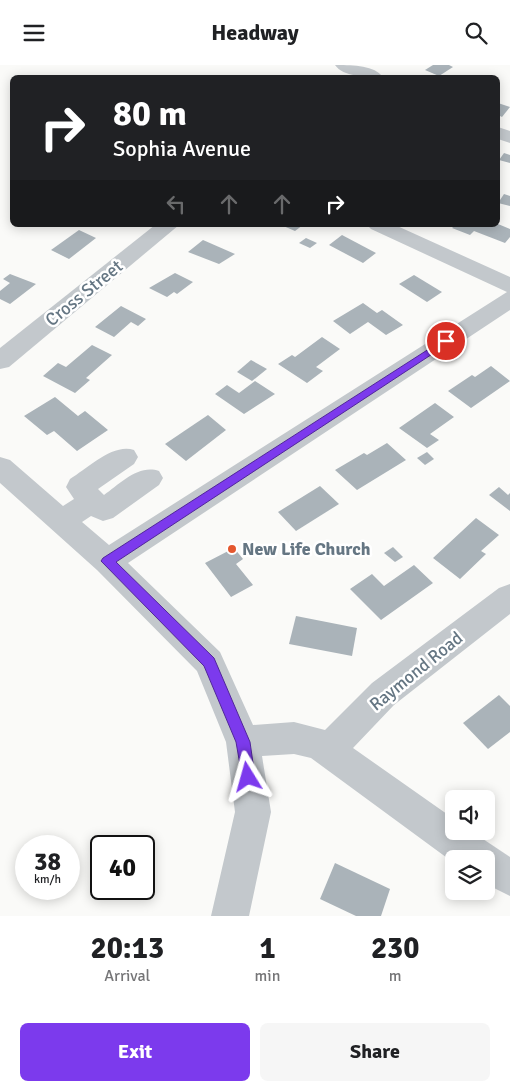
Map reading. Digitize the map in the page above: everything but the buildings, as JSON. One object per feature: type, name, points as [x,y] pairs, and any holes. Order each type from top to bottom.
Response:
[{"type":"street","points":[[344,65],[369,75]]},
{"type":"street","points":[[373,75],[388,65]]},
{"type":"street","name":"Cross Street","points":[[0,361],[166,227]]},
{"type":"street","points":[[382,227],[510,286]]},
{"type":"street","points":[[107,561],[510,299]]},
{"type":"street","points":[[125,457],[80,487],[103,511],[149,478]]},
{"type":"street","points":[[0,467],[107,561],[209,662],[243,742],[253,812],[230,916]]},
{"type":"street","points":[[62,522],[92,501]]},
{"type":"street","name":"Raymond Road","points":[[328,751],[383,694],[510,597]]},
{"type":"street","points":[[243,742],[294,738],[319,744],[466,850]]},
{"type":"street","points":[[495,868],[510,877]]},
{"type":"place","name":"New Life Church","points":[[232,549]]},
{"type":"route","points":[[248,777],[243,742],[209,662],[107,561],[446,341]]}]
